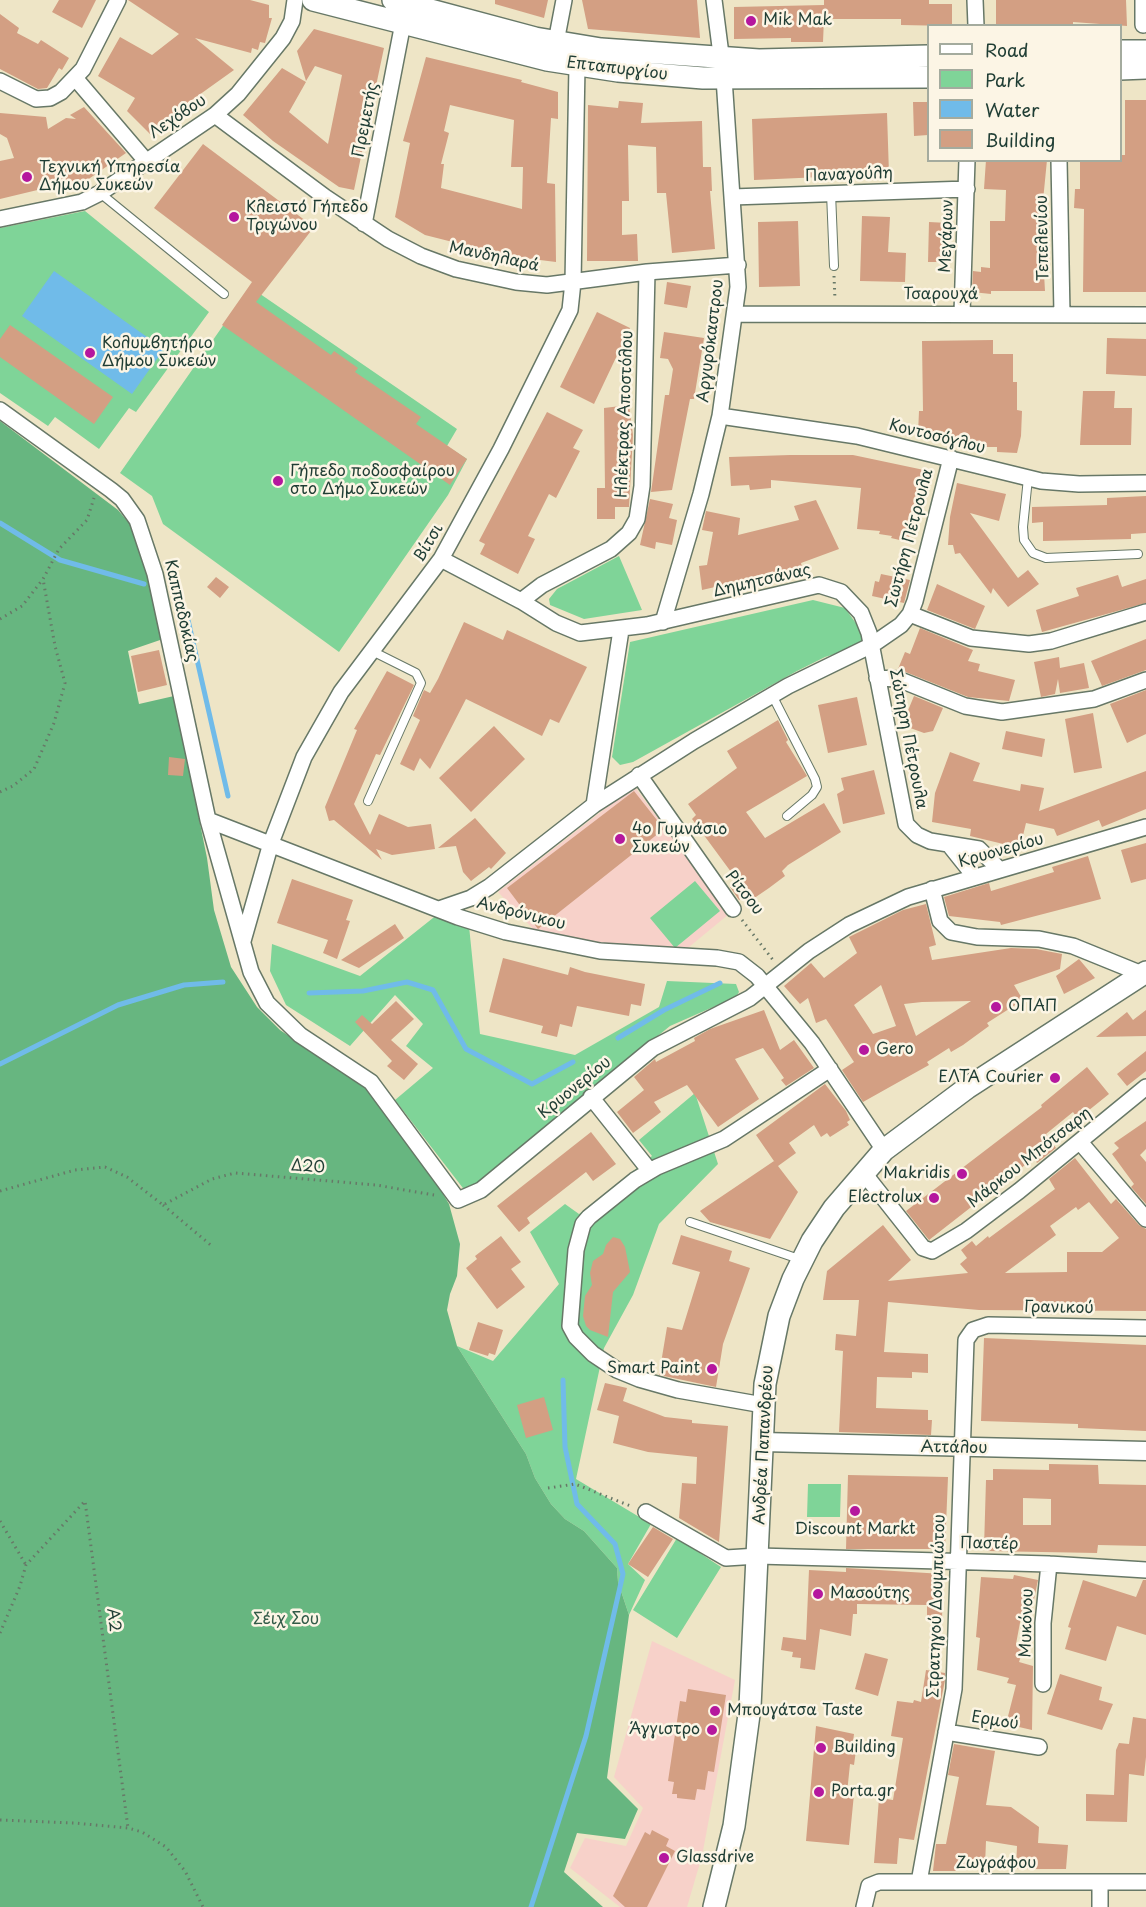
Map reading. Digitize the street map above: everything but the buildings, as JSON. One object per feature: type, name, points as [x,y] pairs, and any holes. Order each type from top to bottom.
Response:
[{"type":"main road","name":"Επταπυργίου","points":[[313,0],[375,8],[404,7],[556,42],[723,68],[927,77]]},
{"type":"main road","name":"Επταπυργίου","points":[[404,7],[577,66],[648,74],[786,60],[927,56]]},
{"type":"main road","points":[[1122,51],[1146,51]]},
{"type":"main road","points":[[1122,69],[1146,68]]},
{"type":"main road","name":"Ανδρέα Παπανδρέου","points":[[714,1907],[728,1855],[745,1757],[750,1707],[763,1405],[767,1365],[777,1324],[802,1260],[834,1208],[884,1150],[967,1089],[1144,973]]},
{"type":"street","points":[[0,81],[28,96],[44,99],[61,92],[76,79],[118,0]]},
{"type":"street","name":"Λεχόβου","points":[[0,219],[82,202],[100,193],[215,115],[238,94],[283,38],[292,21],[295,0]]},
{"type":"street","points":[[556,42],[564,0]]},
{"type":"street","name":"Αργυρόκαστρου","points":[[663,622],[701,494],[720,416],[735,314],[738,264],[723,68],[714,0]]},
{"type":"street","points":[[975,0],[976,24]]},
{"type":"street","points":[[1143,0],[1143,25]]},
{"type":"street","name":"Πρεμετής","points":[[364,224],[404,7]]},
{"type":"street","name":"Βίτσι","points":[[242,943],[271,843],[293,782],[308,750],[341,692],[441,560],[564,323],[572,300],[573,282],[577,66]]},
{"type":"street","points":[[76,79],[146,161]]},
{"type":"street","name":"Μανδηλαρά","points":[[215,115],[364,224],[405,249],[456,269],[530,285],[738,264]]},
{"type":"street","name":"Μεγάρων","points":[[962,313],[967,162]]},
{"type":"street","name":"Τεπελενίου","points":[[1059,162],[1062,314]]},
{"type":"street","name":"Παναγούλη","points":[[732,197],[967,189]]},
{"type":"street","name":"Ηλέκτρας Αποστόλου","points":[[521,601],[542,585],[611,549],[629,533],[638,519],[642,486],[648,272]]},
{"type":"street","name":"Τσαρουχά","points":[[735,314],[1146,315]]},
{"type":"street","name":"Καππαδοκίας","points":[[0,410],[100,482],[130,509],[147,546],[208,820]]},
{"type":"street","name":"Κοντοσόγλου","points":[[720,416],[842,433],[1028,478],[1079,484],[1146,483]]},
{"type":"street","name":"Σωτήρη Πέτρουλα","points":[[439,909],[471,898],[489,887],[594,805],[639,775],[772,695],[872,645],[895,630],[910,614],[951,458]]},
{"type":"street","name":"Δημητσάνας","points":[[441,560],[521,601],[574,632],[588,634],[663,622],[825,585],[844,594],[858,609],[872,645]]},
{"type":"street","points":[[910,614],[971,638],[1029,644],[1051,641],[1146,612]]},
{"type":"street","points":[[594,805],[621,630]]},
{"type":"street","name":"Σώτηρη Πέτρουλα","points":[[872,645],[906,824],[923,839],[951,847],[979,849],[1000,870]]},
{"type":"street","points":[[877,678],[898,679],[964,706],[1002,712],[1094,699],[1146,680]]},
{"type":"street","name":"Ρίτσου","points":[[639,775],[733,909]]},
{"type":"street","points":[[208,820],[271,843]]},
{"type":"street","points":[[208,820],[242,943],[256,984],[275,1012],[315,1046],[370,1082],[458,1200]]},
{"type":"street","name":"Κρυονερίου","points":[[458,1200],[481,1190],[653,1048],[750,998],[849,925],[891,904],[932,889],[1146,827]]},
{"type":"street","name":"Ανδρόνικου","points":[[271,843],[439,909],[507,932],[582,948],[731,960],[751,970],[765,986]]},
{"type":"street","points":[[951,847],[975,877]]},
{"type":"street","points":[[932,889],[940,921],[951,932],[977,937],[1039,939],[1073,946],[1144,973]]},
{"type":"street","points":[[765,986],[812,1043],[884,1150]]},
{"type":"street","points":[[763,1405],[678,1390],[629,1376],[592,1353],[572,1332],[570,1319],[576,1250],[583,1224],[599,1208],[650,1171],[724,1139],[830,1069]]},
{"type":"street","name":"Μάρκου Μπότσαρη","points":[[863,1172],[923,1248],[932,1251],[983,1218],[1146,1087]]},
{"type":"street","points":[[591,1097],[650,1171]]},
{"type":"street","points":[[1080,1142],[1146,1219]]},
{"type":"street","name":"Γρανικού","points":[[973,1330],[988,1325],[1146,1328]]},
{"type":"street","name":"Στρατηγού Δουμπιώτου","points":[[919,1882],[956,1675],[964,1348],[973,1330]]},
{"type":"street","name":"Αττάλου","points":[[762,1442],[1146,1451]]},
{"type":"street","name":"Παστέρ","points":[[646,1512],[726,1558],[758,1556],[958,1561],[1146,1570]]},
{"type":"street","name":"Μυκόνου","points":[[1044,1684],[1042,1623],[1049,1564]]},
{"type":"street","name":"Ερμού","points":[[946,1732],[1039,1747]]},
{"type":"street","points":[[1100,1881],[1100,1907]]},
{"type":"street","name":"Ζωγράφου","points":[[864,1907],[867,1891],[872,1883],[1146,1882]]},
{"type":"lane","points":[[100,193],[224,294]]},
{"type":"lane","points":[[831,193],[834,266]]},
{"type":"lane","points":[[1028,478],[1023,527],[1024,540],[1033,553],[1046,558],[1138,554]]},
{"type":"lane","points":[[368,801],[421,683],[416,673],[372,651]]},
{"type":"lane","points":[[772,695],[817,787],[812,795],[787,816]]},
{"type":"lane","points":[[690,1222],[802,1260]]},
{"type":"path","points":[[834,266],[835,314]]},
{"type":"path","points":[[0,619],[22,606],[43,579],[59,549],[87,520],[100,482]]},
{"type":"path","points":[[0,792],[13,786],[34,769],[54,723],[65,683],[55,646],[43,579]]},
{"type":"path","name":"Ρίτσου","points":[[733,909],[783,972]]},
{"type":"path","points":[[0,1191],[75,1170],[105,1167],[127,1177],[213,1246]]},
{"type":"path","name":"Δ20","points":[[163,1204],[212,1179],[235,1173],[413,1190],[458,1200]]},
{"type":"path","points":[[548,1488],[573,1484],[646,1512]]},
{"type":"path","name":"A2","points":[[26,1565],[85,1502],[128,1827]]},
{"type":"path","points":[[0,1521],[26,1565],[20,1586],[0,1633]]},
{"type":"path","points":[[0,1820],[128,1827],[142,1832],[166,1847],[185,1871],[203,1907]]},
{"type":"shaded area","name":"4ο Γυμνάσιο Συκεών","points":[[634,786],[729,914],[683,952],[611,947],[536,932],[498,892]]},
{"type":"shaded area","points":[[652,1641],[735,1680],[702,1856],[687,1907],[620,1907],[570,1868],[585,1838],[626,1846],[643,1808],[614,1777]]},
{"type":"green space","name":"Κολυμβητήριο Δήμου Συκεών","points":[[85,211],[209,312],[136,412],[129,408],[99,449],[55,417],[48,426],[0,393],[0,228]]},
{"type":"green space","points":[[250,287],[457,429],[447,446],[467,459],[448,495],[339,652],[163,524],[152,496],[120,473]]},
{"type":"green space","name":"Σέιχ Σου","points":[[0,421],[118,510],[133,528],[142,550],[163,639],[128,651],[139,704],[174,696],[207,858],[214,910],[231,967],[257,1007],[280,1030],[367,1089],[437,1184],[449,1204],[460,1244],[457,1276],[447,1310],[457,1346],[526,1454],[535,1478],[551,1504],[565,1519],[584,1531],[617,1568],[618,1582],[629,1615],[607,1778],[638,1809],[625,1839],[577,1833],[564,1872],[603,1907],[0,1907]]},
{"type":"green space","points":[[619,556],[642,610],[584,619],[550,605],[549,599],[557,589]]},
{"type":"green space","points":[[813,600],[845,608],[860,629],[862,641],[848,650],[825,657],[797,671],[633,762],[620,765],[612,757],[630,642]]},
{"type":"green space","points":[[695,881],[720,911],[675,948],[650,918]]},
{"type":"green space","points":[[438,914],[469,926],[480,1034],[575,1055],[659,1007],[667,981],[736,984],[739,992],[736,997],[670,1026],[466,1192],[395,1100],[433,1068],[406,1046],[423,1024],[395,995],[350,1046],[286,1005],[270,971],[272,944],[360,976]]},
{"type":"green space","points":[[695,1093],[718,1164],[659,1224],[633,1295],[604,1348],[576,1479],[651,1524],[628,1564],[645,1580],[629,1615],[618,1582],[617,1568],[584,1531],[565,1519],[551,1504],[535,1478],[526,1454],[457,1346],[493,1361],[559,1284],[530,1232],[565,1204],[579,1214],[652,1156],[639,1140]]},
{"type":"green space","points":[[808,1484],[841,1484],[840,1517],[807,1517]]},
{"type":"green space","points":[[677,1538],[721,1567],[677,1638],[633,1610]]},
{"type":"water","points":[[54,271],[164,349],[132,394],[22,316]]},
{"type":"waterway","points":[[0,523],[60,560],[144,584]]},
{"type":"waterway","points":[[188,620],[228,796]]},
{"type":"waterway","points":[[0,1064],[118,1005],[184,985],[223,982]]},
{"type":"waterway","points":[[309,993],[363,991],[407,982],[433,990],[466,1049],[532,1084],[573,1062]]},
{"type":"waterway","points":[[618,1038],[664,1010],[720,983]]},
{"type":"waterway","points":[[531,1907],[586,1736],[623,1574],[615,1544],[577,1504],[565,1447],[563,1380]]},
{"type":"place","name":"Mik Mak","points":[[751,21]]},
{"type":"place","name":"Τεχνική Υπηρεσία Δήμου Συκεών","points":[[27,177]]},
{"type":"place","name":"Κλειστό Γήπεδο Τριγώνου","points":[[234,217]]},
{"type":"place","name":"Κολυμβητήριο Δήμου Συκεών","points":[[90,353]]},
{"type":"place","name":"Γήπεδο ποδοσφαίρου στο Δήμο Συκεών","points":[[278,481]]},
{"type":"place","name":"4ο Γυμνάσιο Συκεών","points":[[620,839]]},
{"type":"place","name":"ΟΠΑΠ","points":[[996,1007]]},
{"type":"place","name":"Gero","points":[[864,1050]]},
{"type":"place","name":"ΕΛΤΑ Courier","points":[[1055,1078]]},
{"type":"place","name":"Makridis","points":[[962,1174]]},
{"type":"place","name":"Electrolux","points":[[934,1198]]},
{"type":"place","name":"Smart Paint","points":[[712,1369]]},
{"type":"place","name":"Discount Markt","points":[[855,1511]]},
{"type":"place","name":"Μασούτης","points":[[818,1594]]},
{"type":"place","name":"Μπουγάτσα Taste","points":[[715,1711]]},
{"type":"place","name":"Άγγιστρο","points":[[712,1730]]},
{"type":"place","name":"Building","points":[[821,1748]]},
{"type":"place","name":"Porta.gr","points":[[819,1792]]},
{"type":"place","name":"Glassdrive","points":[[664,1858]]}]
